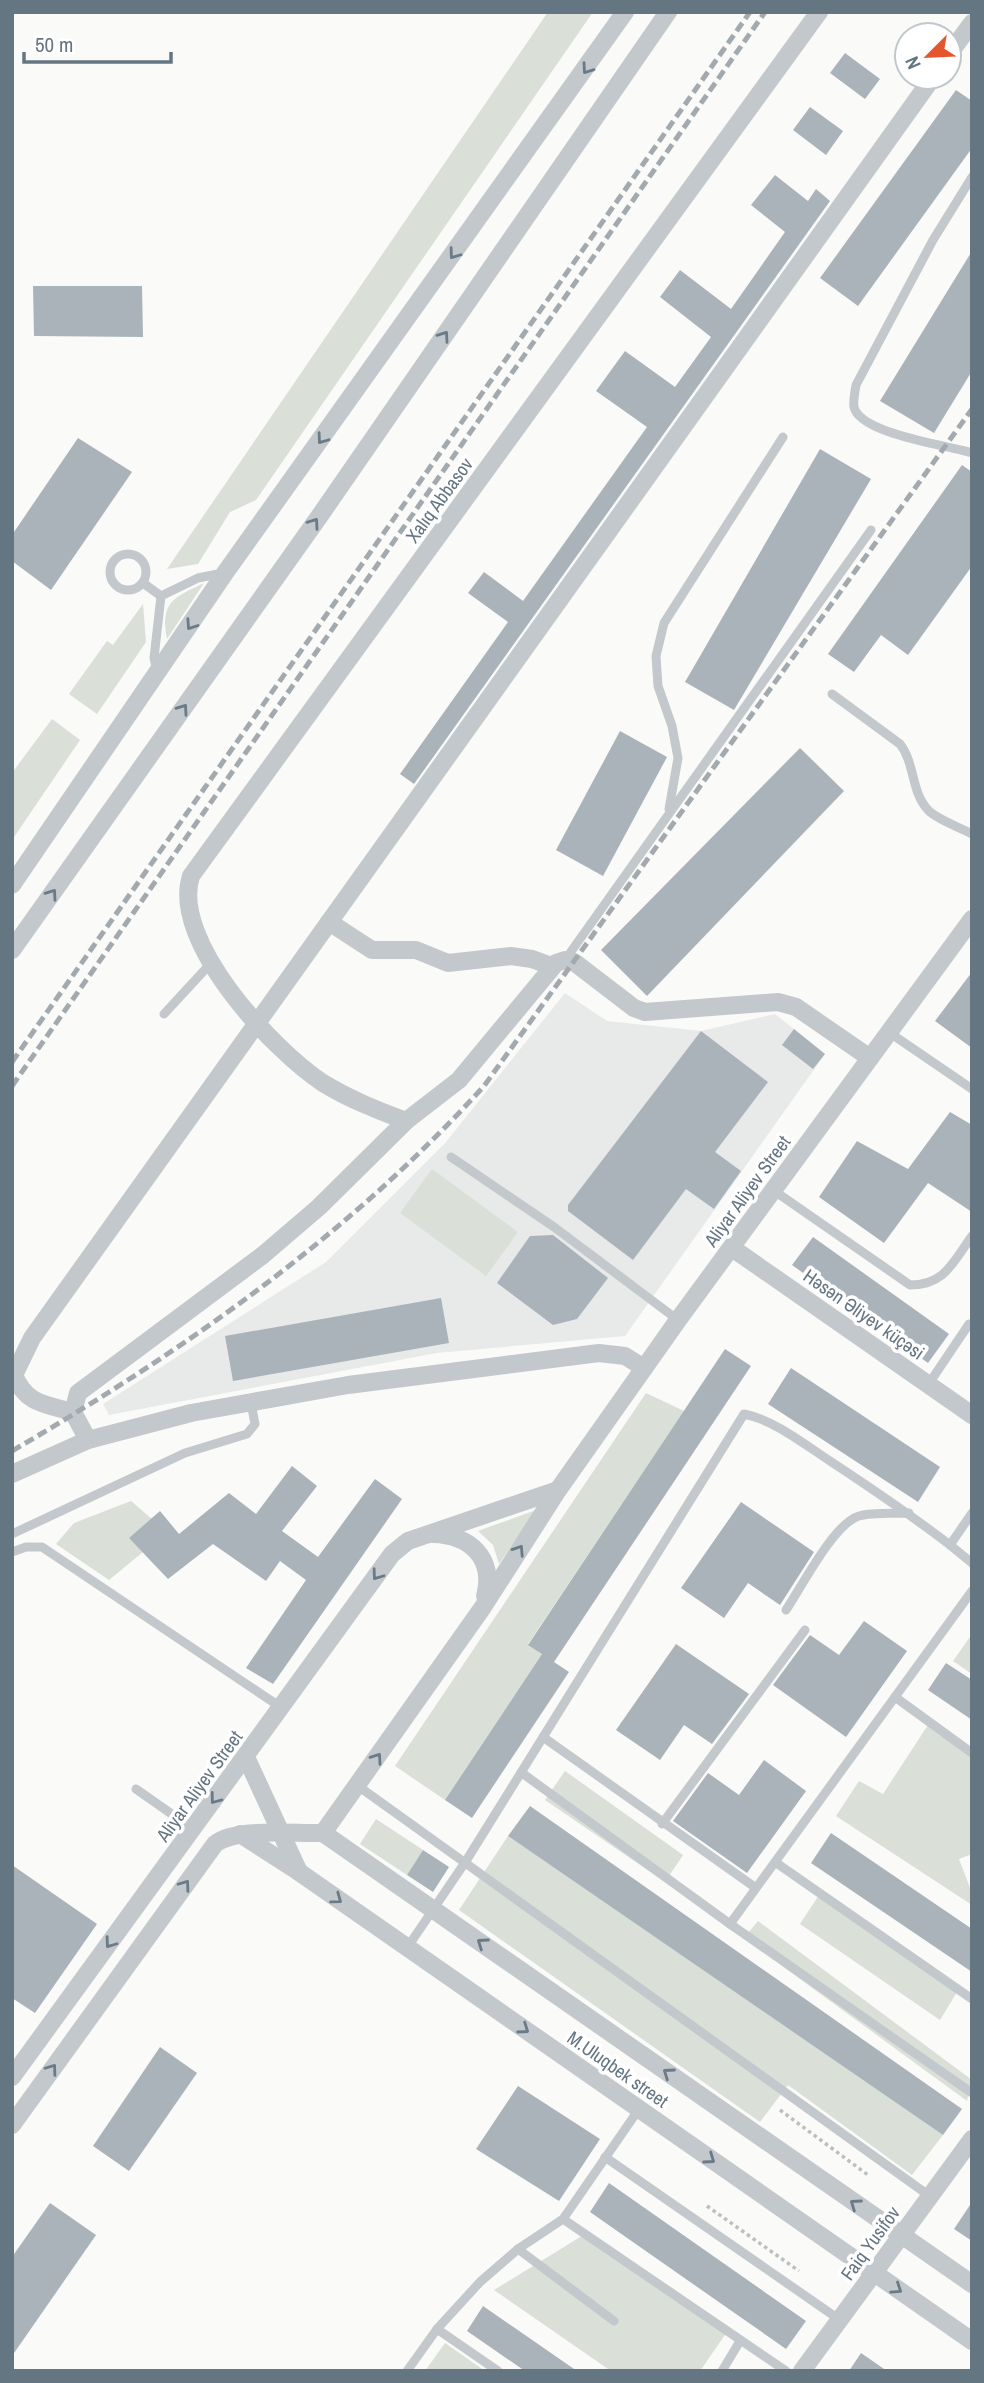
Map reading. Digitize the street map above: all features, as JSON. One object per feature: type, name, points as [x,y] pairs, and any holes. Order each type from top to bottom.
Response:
[{"type":"street","points":[[12,885],[159,674],[225,573],[625,12]]},
{"type":"street","points":[[12,950],[321,514],[668,12]]},
{"type":"street","name":"Xalıq Abbasov","points":[[406,1121],[347,1097],[321,1082],[288,1056],[257,1023],[212,962],[187,904],[191,876],[819,12]]},
{"type":"street","points":[[73,1412],[41,1403],[22,1393],[14,1375],[32,1338],[923,91]]},
{"type":"street","name":"Aliyar Aliyev Street","points":[[323,1833],[483,1607],[558,1490],[678,1320],[972,919]]},
{"type":"street","points":[[329,922],[372,950],[416,950],[448,963],[511,956],[558,963],[574,962],[634,1008],[645,1012],[778,1002],[796,1007],[870,1058]]},
{"type":"street","points":[[88,1440],[73,1412],[78,1393],[263,1255],[319,1208],[406,1121],[459,1080],[558,963]]},
{"type":"street","name":"Həsən Əliyev küçəsi","points":[[732,1248],[972,1415]]},
{"type":"street","points":[[12,1474],[88,1440],[191,1413],[348,1385],[599,1353],[625,1356],[644,1368]]},
{"type":"street","name":"Aliyar Aliyev Street","points":[[12,2077],[392,1554],[408,1541],[558,1490]]},
{"type":"street","points":[[429,1534],[449,1534],[458,1538],[486,1562],[490,1579],[483,1607]]},
{"type":"street","points":[[246,1757],[299,1872]]},
{"type":"street","points":[[12,2125],[215,1844],[223,1837],[240,1834],[323,1833]]},
{"type":"street","name":"M.Uluqbek street","points":[[323,1833],[972,2284]]},
{"type":"street","name":"M.Uluqbek street","points":[[240,1834],[299,1872],[972,2341]]},
{"type":"street","name":"Faiq Yusifov","points":[[802,2371],[972,2139]]},
{"type":"lane","points":[[972,177],[933,240],[856,385],[854,407],[859,417],[898,437],[947,445],[972,453]]},
{"type":"lane","points":[[668,814],[678,758],[658,686],[656,656],[664,623],[783,437]]},
{"type":"lane","points":[[558,963],[872,530]]},
{"type":"lane","points":[[122,555],[137,557],[146,568],[143,583],[131,590],[123,590],[112,580],[112,565],[122,555]]},
{"type":"lane","points":[[161,596],[198,578],[225,573]]},
{"type":"lane","points":[[143,583],[161,596]]},
{"type":"lane","points":[[159,674],[154,658],[161,596]]},
{"type":"lane","points":[[832,694],[900,744],[908,754],[920,797],[928,810],[972,834]]},
{"type":"lane","points":[[164,1014],[212,962]]},
{"type":"lane","points":[[890,1033],[972,1088]]},
{"type":"lane","points":[[452,1157],[554,1227],[678,1320]]},
{"type":"lane","points":[[773,1191],[910,1285],[930,1285],[946,1273],[972,1236]]},
{"type":"lane","points":[[928,1385],[969,1324]]},
{"type":"lane","points":[[12,1534],[185,1453],[247,1434],[255,1424],[251,1403]]},
{"type":"lane","points":[[406,1948],[522,1773],[744,1414],[757,1417],[787,1435],[909,1513],[972,1563]]},
{"type":"lane","points":[[786,1610],[833,1539],[847,1524],[859,1516],[909,1513]]},
{"type":"lane","points":[[950,1545],[972,1513]]},
{"type":"lane","points":[[12,1552],[26,1547],[42,1547],[282,1707]]},
{"type":"lane","points":[[730,1924],[972,1591]]},
{"type":"lane","points":[[662,1824],[805,1630]]},
{"type":"lane","points":[[895,1697],[972,1752]]},
{"type":"lane","points":[[543,1737],[662,1824],[756,1888]]},
{"type":"lane","points":[[522,1773],[730,1924],[972,2093]]},
{"type":"lane","points":[[358,1786],[931,2197]]},
{"type":"lane","points":[[136,1789],[193,1829]]},
{"type":"lane","points":[[775,1862],[972,1998]]},
{"type":"lane","points":[[407,2371],[437,2329],[480,2282],[518,2249],[563,2219],[639,2109]]},
{"type":"lane","points":[[605,2157],[839,2320]]},
{"type":"lane","points":[[563,2219],[786,2371]]},
{"type":"lane","points":[[518,2249],[614,2321]]},
{"type":"lane","points":[[437,2329],[498,2371]]},
{"type":"lane","points":[[722,2371],[740,2341]]},
{"type":"path","points":[[780,2109],[868,2175]]},
{"type":"path","points":[[707,2206],[799,2272]]},
{"type":"shaded area","points":[[548,12],[593,12],[256,500],[230,512],[198,564],[167,569]]},
{"type":"shaded area","points":[[204,583],[167,639],[167,609],[184,593]]},
{"type":"shaded area","points":[[143,604],[146,642],[97,714],[69,694],[107,641],[113,645]]},
{"type":"shaded area","points":[[52,719],[80,740],[12,840],[12,773]]},
{"type":"shaded area","points":[[565,993],[607,1021],[701,1031],[775,1014],[825,1054],[625,1336],[437,1353],[109,1415],[103,1404],[326,1262],[446,1142]]},
{"type":"shaded area","points":[[432,1169],[518,1232],[486,1276],[400,1213]]},
{"type":"shaded area","points":[[646,1393],[684,1411],[528,1644],[542,1654],[445,1800],[395,1766]]},
{"type":"shaded area","points":[[131,1501],[152,1519],[129,1538],[143,1552],[109,1580],[56,1544],[74,1523]]},
{"type":"shaded area","points":[[536,1510],[499,1564],[493,1545],[478,1531]]},
{"type":"shaded area","points":[[972,1634],[972,1674],[953,1661]]},
{"type":"shaded area","points":[[928,1725],[972,1754],[972,1854],[959,1859],[972,1893],[972,1905],[836,1816],[859,1781],[883,1794]]},
{"type":"shaded area","points":[[565,1771],[683,1855],[665,1882],[545,1800]]},
{"type":"shaded area","points":[[376,1819],[423,1850],[407,1875],[360,1844]]},
{"type":"shaded area","points":[[508,1836],[943,2135],[912,2175],[788,2085],[760,2122],[459,1910]]},
{"type":"shaded area","points":[[819,1895],[957,1992],[940,2020],[800,1924]]},
{"type":"shaded area","points":[[758,1921],[972,2080],[967,2101],[744,1938]]},
{"type":"shaded area","points":[[585,2234],[727,2332],[700,2371],[611,2371],[494,2290]]},
{"type":"shaded area","points":[[445,2343],[485,2371],[425,2371]]},
{"type":"building","points":[[845,53],[880,79],[865,99],[830,73]]},
{"type":"building","points":[[955,91],[972,101],[972,148],[858,306],[820,278]]},
{"type":"building","points":[[810,107],[843,131],[826,155],[793,130]]},
{"type":"building","points":[[775,175],[808,201],[816,189],[830,201],[414,784],[400,774],[508,622],[468,593],[484,572],[523,601],[647,427],[596,391],[625,351],[675,387],[711,337],[660,297],[680,270],[731,309],[785,232],[751,205]]},
{"type":"building","points":[[972,251],[972,371],[934,433],[880,401]]},
{"type":"building","points":[[33,286],[142,286],[143,337],[34,336]]},
{"type":"building","points":[[78,438],[132,472],[51,590],[12,561],[12,535]]},
{"type":"building","points":[[820,449],[871,479],[734,710],[685,682]]},
{"type":"building","points":[[962,465],[972,472],[972,566],[908,655],[881,635],[854,672],[828,654]]},
{"type":"building","points":[[620,731],[667,757],[603,876],[556,850]]},
{"type":"building","points":[[800,748],[844,791],[647,996],[601,950]]},
{"type":"building","points":[[972,972],[972,1048],[935,1021]]},
{"type":"building","points":[[794,1029],[825,1054],[813,1069],[782,1045]]},
{"type":"building","points":[[701,1031],[768,1082],[715,1152],[741,1171],[714,1209],[686,1189],[633,1260],[568,1211],[568,1205]]},
{"type":"building","points":[[950,1112],[972,1125],[972,1212],[928,1183],[884,1243],[819,1197],[857,1141],[908,1169]]},
{"type":"building","points":[[553,1235],[608,1278],[577,1319],[553,1325],[497,1283],[530,1236]]},
{"type":"building","points":[[813,1237],[949,1334],[928,1363],[792,1265]]},
{"type":"building","points":[[441,1298],[449,1343],[233,1381],[225,1336]]},
{"type":"building","points":[[725,1349],[751,1366],[554,1662],[569,1672],[472,1818],[445,1800],[542,1654],[528,1645]]},
{"type":"building","points":[[791,1368],[940,1467],[918,1502],[768,1404]]},
{"type":"building","points":[[292,1466],[317,1486],[282,1531],[318,1557],[375,1479],[402,1499],[273,1684],[246,1668],[306,1580],[280,1561],[266,1581],[213,1544],[168,1579],[129,1538],[160,1511],[179,1534],[229,1493],[256,1514]]},
{"type":"building","points":[[741,1502],[814,1552],[780,1605],[748,1583],[724,1618],[681,1588]]},
{"type":"building","points":[[864,1621],[907,1651],[846,1737],[773,1685],[810,1635],[839,1655]]},
{"type":"building","points":[[676,1644],[749,1694],[712,1744],[684,1725],[660,1760],[616,1730]]},
{"type":"building","points":[[946,1663],[972,1680],[972,1720],[928,1690]]},
{"type":"building","points":[[764,1760],[806,1791],[747,1873],[673,1821],[708,1773],[739,1795]]},
{"type":"building","points":[[530,1806],[962,2109],[943,2135],[508,1836]]},
{"type":"building","points":[[831,1833],[972,1929],[972,1972],[811,1863]]},
{"type":"building","points":[[423,1850],[449,1867],[433,1892],[407,1875]]},
{"type":"building","points":[[12,1865],[97,1924],[35,2013],[12,1998]]},
{"type":"building","points":[[160,2047],[197,2073],[129,2171],[93,2146]]},
{"type":"building","points":[[518,2086],[600,2139],[559,2201],[476,2149]]},
{"type":"building","points":[[609,2183],[806,2321],[786,2349],[590,2212]]},
{"type":"building","points":[[972,2202],[972,2241],[954,2229]]},
{"type":"building","points":[[50,2203],[96,2235],[12,2356],[12,2257]]},
{"type":"building","points":[[483,2306],[577,2371],[525,2371],[467,2331]]},
{"type":"building","points":[[861,2353],[887,2371],[849,2371]]},
{"type":"railway","points":[[12,1062],[750,12]]},
{"type":"railway","points":[[12,1086],[765,12]]},
{"type":"railway","points":[[12,1451],[140,1372],[262,1286],[378,1192],[484,1086],[972,409]]}]
